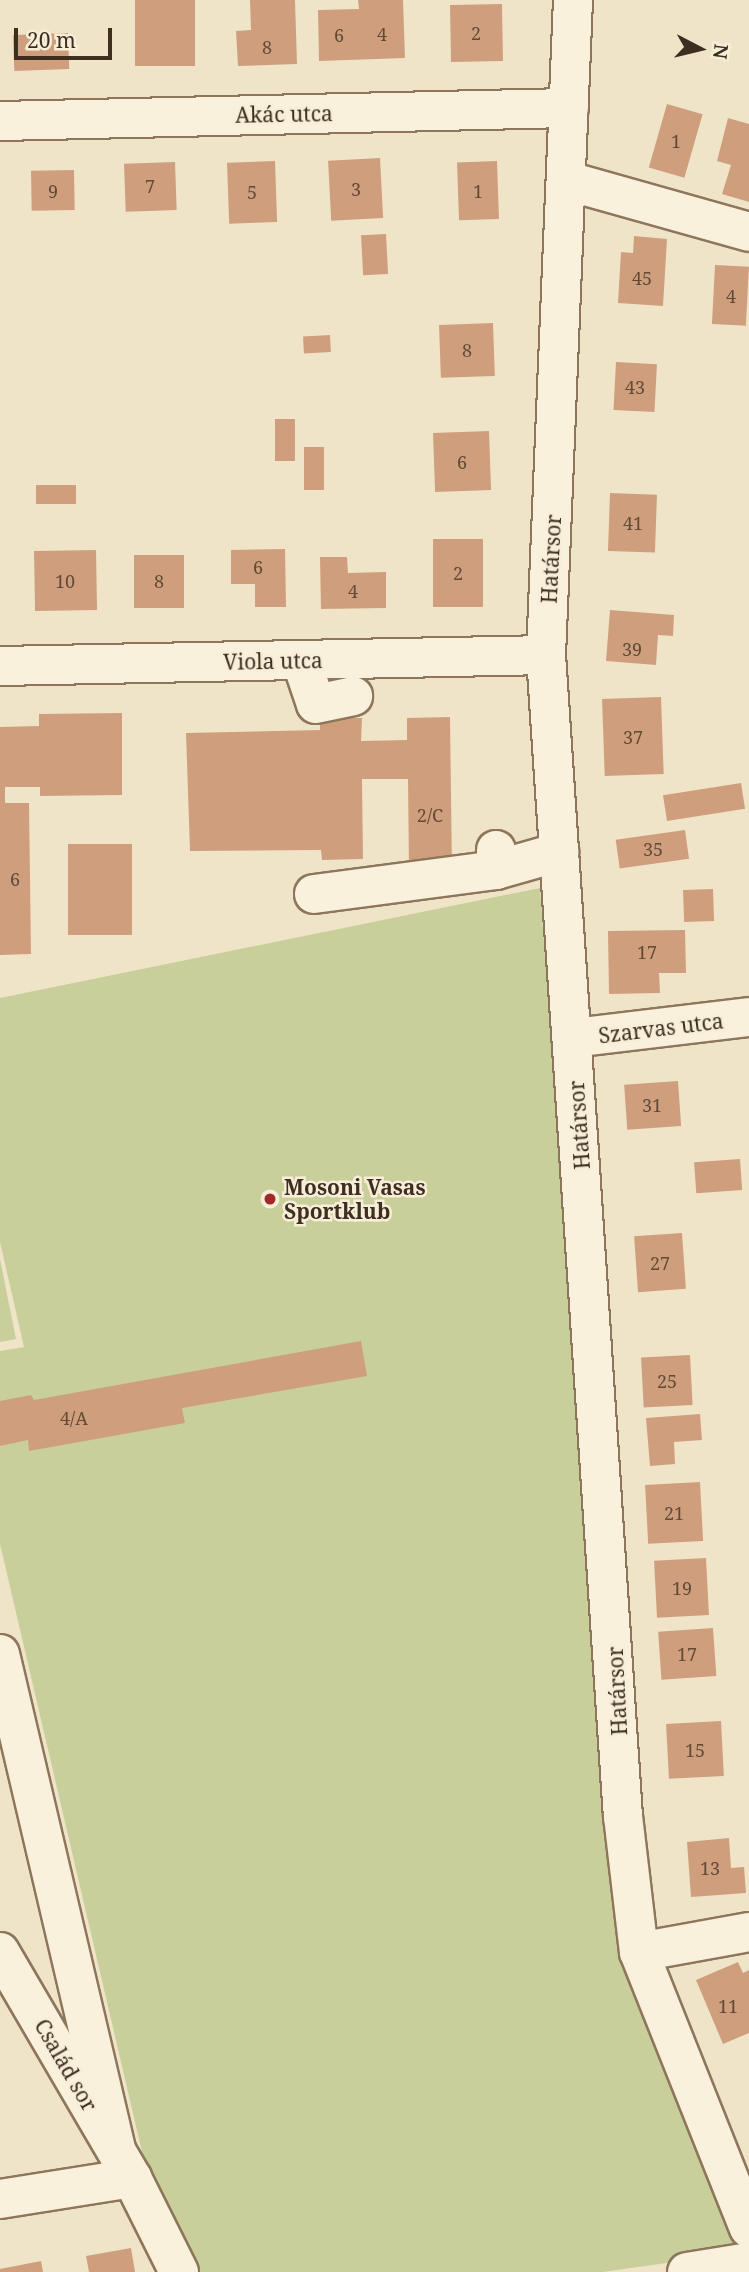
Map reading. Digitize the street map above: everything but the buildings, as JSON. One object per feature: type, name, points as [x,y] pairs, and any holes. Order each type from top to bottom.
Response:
[{"type":"street","name":"Határsor","points":[[573,0],[568,181],[546,655],[623,1816],[639,1952],[749,2228]]},
{"type":"street","name":"Akác utca","points":[[0,121],[569,108]]},
{"type":"street","points":[[568,181],[749,232]]},
{"type":"street","name":"Viola utca","points":[[0,666],[546,655]]},
{"type":"street","points":[[301,660],[316,704],[353,696]]},
{"type":"street","points":[[314,894],[496,860],[559,852]]},
{"type":"street","name":"Szarvas utca","points":[[573,1038],[749,1017]]},
{"type":"street","points":[[0,1654],[124,2164],[0,2199]]},
{"type":"street","points":[[639,1952],[749,1932]]},
{"type":"street","name":"Család sor","points":[[0,1952],[124,2164],[179,2272]]},
{"type":"street","points":[[687,2272],[749,2262]]},
{"type":"green space","points":[[540,888],[608,1818],[744,2252],[603,2272],[196,2272],[142,2152],[0,1544],[0,1351],[24,1347],[0,1242],[0,998]]},
{"type":"green space","points":[[0,1259],[16,1339],[0,1342]]},
{"type":"place","name":"Mosoni Vasas Sportklub","points":[[270,1199]]}]
